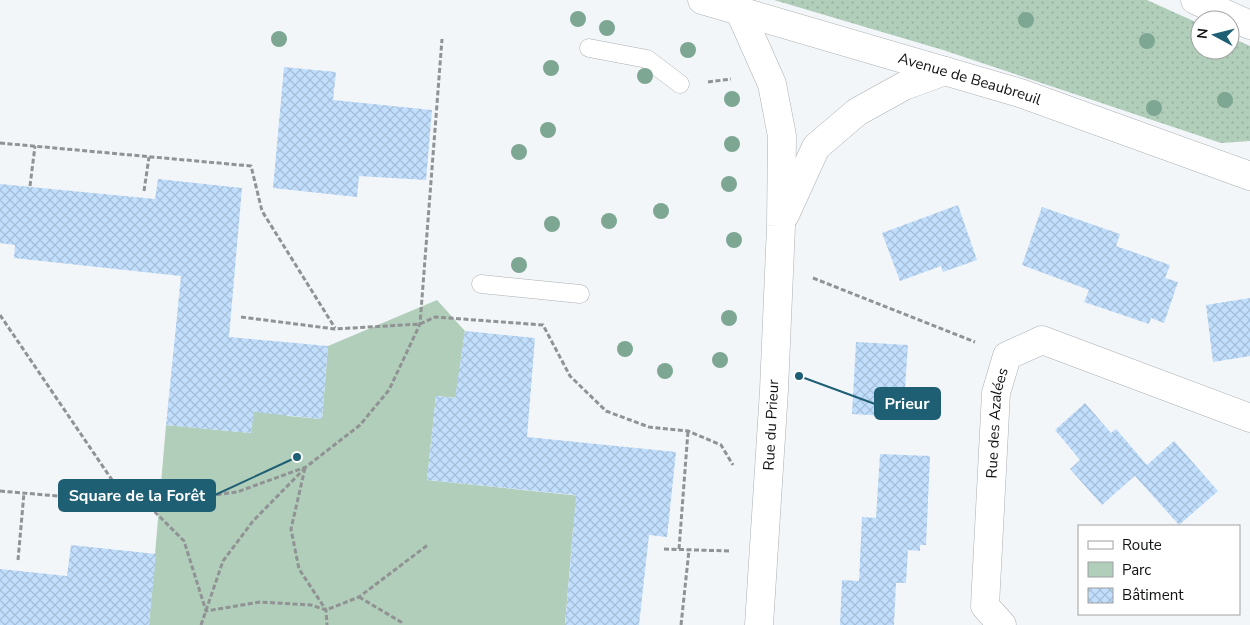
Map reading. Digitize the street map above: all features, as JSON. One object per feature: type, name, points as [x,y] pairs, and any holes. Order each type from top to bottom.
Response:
[{"type":"street","name":"Avenue de Beaubreuil","points":[[702,0],[1020,93],[1244,168]]},
{"type":"street","points":[[1195,0],[1250,25]]},
{"type":"street","name":"Rue du Prieur","points":[[740,12],[772,84],[782,136],[781,226],[774,390],[759,625]]},
{"type":"street","name":"Rue du Prieur","points":[[781,226],[816,147],[857,112],[904,86],[944,71]]},
{"type":"street","name":"Rue des Azalées","points":[[1002,625],[985,606],[996,392],[1008,356],[1042,340],[1250,418]]},
{"type":"lane","points":[[589,48],[647,58],[680,84]]},
{"type":"lane","points":[[481,284],[580,294]]},
{"type":"path","points":[[201,625],[224,561],[253,521],[306,467],[360,425],[389,390],[420,324],[442,39]]},
{"type":"path","points":[[0,143],[251,166],[262,211],[335,329]]},
{"type":"path","points":[[30,186],[35,146]]},
{"type":"path","points":[[144,191],[149,157]]},
{"type":"path","points":[[779,263],[1008,356]]},
{"type":"path","points":[[0,316],[128,502],[155,512],[184,541],[206,611]]},
{"type":"path","points":[[241,318],[335,329],[420,324],[435,317],[543,325],[570,376],[606,411],[649,427],[688,430],[721,445],[733,465],[734,473]]},
{"type":"path","points":[[679,549],[688,430]]},
{"type":"path","points":[[0,490],[128,502],[184,498],[237,492],[306,467]]},
{"type":"path","points":[[306,467],[292,529],[299,569],[326,610],[327,625]]},
{"type":"path","points":[[18,560],[24,493]]},
{"type":"path","points":[[206,611],[260,602],[311,605],[326,610],[359,597],[429,544]]},
{"type":"path","points":[[664,549],[732,552]]},
{"type":"path","points":[[681,625],[689,550]]},
{"type":"path","points":[[359,597],[402,625]]},
{"type":"green space","points":[[774,0],[1147,0],[1190,19],[1190,60],[1240,60],[1240,42],[1250,46],[1250,141],[1221,143],[943,50]]},
{"type":"green space","points":[[437,300],[465,331],[460,365],[467,399],[436,396],[427,480],[591,497],[573,529],[565,625],[149,625],[166,425],[251,433],[255,401],[288,416],[322,419],[328,346]]},
{"type":"building","points":[[284,67],[336,72],[333,100],[432,110],[426,180],[359,176],[357,197],[273,188]]},
{"type":"building","points":[[158,179],[242,188],[229,337],[328,346],[322,419],[254,412],[251,433],[166,425],[181,276],[14,258],[15,245],[0,243],[0,184],[155,199]]},
{"type":"building","points":[[958,205],[977,260],[943,272],[941,266],[900,281],[882,233]]},
{"type":"building","points":[[1042,207],[1120,234],[1116,246],[1170,265],[1165,278],[1178,282],[1164,323],[1151,318],[1149,324],[1084,302],[1089,290],[1022,265]]},
{"type":"building","points":[[1250,298],[1250,356],[1213,362],[1206,305]]},
{"type":"building","points":[[465,331],[535,338],[527,437],[676,452],[667,537],[649,535],[639,625],[565,625],[576,495],[427,480],[436,396],[455,398]]},
{"type":"building","points":[[856,342],[908,345],[903,417],[852,414]]},
{"type":"building","points":[[1085,403],[1111,433],[1116,429],[1147,465],[1174,441],[1218,491],[1179,525],[1135,476],[1139,472],[1102,505],[1070,469],[1080,460],[1055,430]]},
{"type":"building","points":[[880,454],[930,456],[926,545],[920,545],[920,551],[908,550],[906,583],[896,583],[894,625],[840,625],[842,580],[859,581],[862,517],[876,518]]},
{"type":"building","points":[[71,545],[156,554],[149,625],[0,625],[0,569],[67,576]]},
{"type":"place","name":"Prieur","points":[[799,376]]},
{"type":"place","name":"Square de la Forêt","points":[[297,457]]}]
